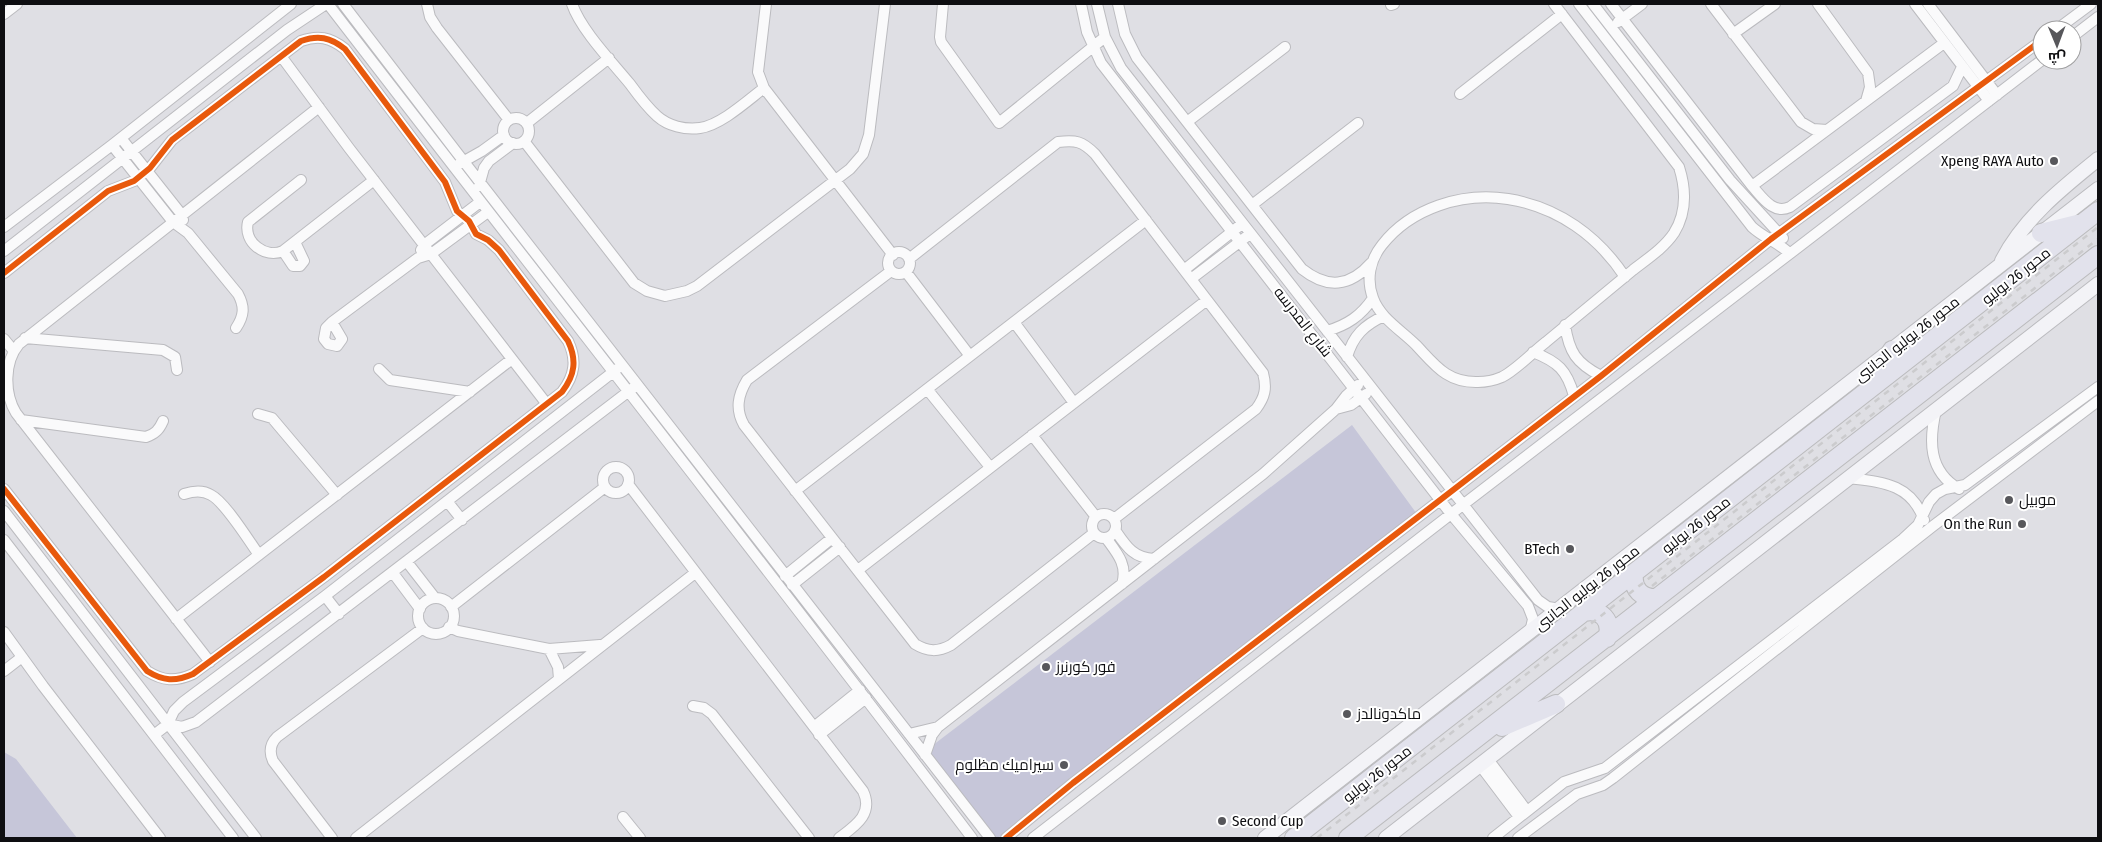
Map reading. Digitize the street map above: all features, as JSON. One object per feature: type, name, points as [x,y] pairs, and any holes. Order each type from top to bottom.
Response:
[{"type":"highway","points":[[2041,234],[2091,216]]},
{"type":"highway","name":"محور 26 يوليو","points":[[1294,838],[2091,216]]},
{"type":"highway","points":[[1348,838],[2098,255]]},
{"type":"highway","points":[[1873,388],[1892,350]]},
{"type":"highway","points":[[1634,574],[1634,583],[1638,591],[1644,596],[1657,598]]},
{"type":"highway","points":[[1584,612],[1593,611],[1604,617],[1608,625],[1607,638]]},
{"type":"highway","points":[[1481,736],[1556,704]]},
{"type":"main road","points":[[1999,267],[2013,242],[2032,218],[2060,190],[2098,159]]},
{"type":"main road","name":"محور 26 يوليو الجانبى","points":[[1265,838],[2098,189]]},
{"type":"main road","points":[[1386,838],[2098,284]]},
{"type":"street","points":[[4,14],[17,4]]},
{"type":"street","points":[[4,227],[112,145],[291,4]]},
{"type":"street","points":[[4,251],[287,30],[327,4],[863,694],[972,838]]},
{"type":"street","points":[[343,4],[990,838]]},
{"type":"street","points":[[427,4],[430,17],[437,28],[509,120]]},
{"type":"street","points":[[572,4],[582,23],[609,58],[657,116],[670,125],[685,129],[700,128],[715,123],[764,88]]},
{"type":"street","points":[[766,4],[758,72],[764,88],[893,255]]},
{"type":"street","points":[[524,141],[634,283],[646,291],[665,296],[688,292],[857,162],[867,144],[885,4]]},
{"type":"street","points":[[943,4],[940,41],[998,122],[1105,37]]},
{"type":"street","name":"شارع المدرسه","points":[[1081,4],[1087,32],[1101,63],[1451,514],[1528,606],[1533,619],[1530,633]]},
{"type":"street","name":"شارع المدرسه","points":[[1097,4],[1105,37],[1121,68],[1538,600],[1548,607],[1560,610]]},
{"type":"street","points":[[1118,4],[1125,34],[1137,58],[1302,269],[1313,278],[1325,282],[1339,283],[1352,280],[1363,273],[1391,233],[1408,220],[1441,205],[1485,198],[1508,199],[1530,204],[1568,220],[1601,245],[1625,277]]},
{"type":"street","points":[[1372,262],[1370,286],[1373,298],[1384,316],[1407,336],[1442,373],[1465,382],[1491,381],[1503,377],[1666,243],[1674,232],[1684,207],[1683,180],[1679,167],[1554,4]]},
{"type":"street","points":[[1579,4],[1752,227],[1758,233],[1775,236]]},
{"type":"street","points":[[1593,4],[1781,245],[1792,252]]},
{"type":"street","points":[[1611,27],[1642,4]]},
{"type":"street","points":[[1710,4],[1801,122],[1813,129],[1827,130]]},
{"type":"street","points":[[1733,34],[1775,4]]},
{"type":"street","points":[[1818,4],[1868,73],[1870,87],[1866,101]]},
{"type":"street","points":[[1915,4],[1962,67],[1982,84]]},
{"type":"street","points":[[1928,4],[1993,98]]},
{"type":"street","points":[[2069,20],[2091,4]]},
{"type":"street","points":[[1603,16],[1615,5],[1622,19],[1752,186],[1773,208],[1784,210],[1953,86],[1962,67]]},
{"type":"street","points":[[1460,94],[1562,14]]},
{"type":"street","points":[[2082,29],[2098,17]]},
{"type":"street","points":[[4,272],[108,192],[130,183],[142,174],[154,164],[161,152],[172,140],[301,41],[312,37],[324,37],[340,45],[445,182],[454,205],[462,216],[471,225],[476,234],[488,240],[499,250],[568,341],[573,351],[574,367],[569,383],[562,392],[324,577],[210,662],[193,674],[181,679],[157,678],[147,671],[4,488]]},
{"type":"street","points":[[1752,186],[1944,43]]},
{"type":"street","points":[[1187,122],[1285,47]]},
{"type":"street","points":[[1006,838],[1058,795],[1601,376],[1775,236],[2032,47]]},
{"type":"street","points":[[281,56],[546,403]]},
{"type":"street","points":[[527,123],[609,58]]},
{"type":"street","points":[[1033,838],[2032,68]]},
{"type":"street","points":[[210,662],[6,400],[9,365],[13,350],[25,338],[319,107]]},
{"type":"street","points":[[469,188],[476,189],[481,184],[482,175],[489,161],[512,143],[524,141],[529,133],[527,123],[518,118],[509,120],[503,129],[504,135],[512,143]]},
{"type":"street","points":[[1252,206],[1358,123]]},
{"type":"street","points":[[456,170],[456,167],[463,161],[482,151],[504,135]]},
{"type":"street","points":[[121,138],[131,152],[142,174],[146,188],[178,219]]},
{"type":"street","points":[[910,259],[1058,142],[1072,140],[1085,144],[1095,154],[1264,373],[1266,386],[1264,399],[1256,410],[1114,519]]},
{"type":"street","points":[[112,145],[122,159],[154,181],[188,233],[242,302],[241,320],[236,328]]},
{"type":"street","points":[[482,151],[489,161]]},
{"type":"street","points":[[301,180],[248,222],[247,228],[259,250],[271,254],[283,251],[374,180]]},
{"type":"street","points":[[146,188],[154,181]]},
{"type":"street","points":[[418,258],[424,245],[480,202]]},
{"type":"street","points":[[332,322],[418,258],[431,254],[488,212]]},
{"type":"street","points":[[796,491],[1146,220]]},
{"type":"street","points":[[1184,270],[1243,223]]},
{"type":"street","points":[[451,224],[458,234]]},
{"type":"street","points":[[1191,279],[1250,233]]},
{"type":"street","points":[[283,251],[293,266],[302,264],[304,258],[295,242]]},
{"type":"street","points":[[900,252],[910,259],[910,266],[906,272],[897,274],[891,271],[888,262],[893,255],[900,252]]},
{"type":"street","points":[[891,271],[747,380],[742,388],[738,407],[740,417],[832,538],[915,644],[923,649],[933,651],[942,650],[1094,533]]},
{"type":"street","points":[[906,272],[970,356]]},
{"type":"street","points":[[1327,331],[1348,323],[1366,308],[1373,298]]},
{"type":"street","points":[[858,570],[1207,300]]},
{"type":"street","points":[[1347,357],[1350,346],[1364,327],[1384,316]]},
{"type":"street","points":[[1014,322],[1074,403]]},
{"type":"street","points":[[1565,326],[1568,342],[1575,357],[1586,368],[1601,376]]},
{"type":"street","points":[[25,338],[163,350],[175,357],[177,370]]},
{"type":"street","points":[[4,339],[13,350]]},
{"type":"street","points":[[1533,352],[1548,358],[1561,368],[1570,381],[1574,396]]},
{"type":"street","points":[[176,619],[512,359]]},
{"type":"street","points":[[154,735],[168,724],[174,711],[183,702],[325,596],[622,366]]},
{"type":"street","points":[[378,369],[390,380],[470,392]]},
{"type":"street","points":[[926,755],[932,735],[938,726],[1264,474],[1365,380]]},
{"type":"street","points":[[168,724],[182,726],[196,722],[637,385]]},
{"type":"street","points":[[1493,838],[1564,782],[1605,768],[1903,539],[1923,517],[1929,502],[1936,494],[1945,489],[1965,485],[2098,387]]},
{"type":"street","points":[[927,389],[990,468]]},
{"type":"street","points":[[1336,409],[1351,405],[1372,389]]},
{"type":"street","points":[[1518,838],[1577,794],[1607,783],[1933,526],[2098,401]]},
{"type":"street","points":[[1936,410],[1931,441],[1932,455],[1941,474],[1964,494],[1966,502]]},
{"type":"street","points":[[258,414],[272,418],[337,494]]},
{"type":"street","points":[[21,420],[146,437],[159,429],[163,421]]},
{"type":"street","points":[[1032,435],[1096,517]]},
{"type":"street","points":[[2024,441],[2033,452]]},
{"type":"street","points":[[628,484],[623,491],[615,493],[605,487],[603,475],[608,469],[616,467],[627,473],[628,484],[863,791],[867,802],[863,818],[839,838]]},
{"type":"street","points":[[1848,478],[1884,482],[1898,487],[1918,505],[1926,522],[1933,526]]},
{"type":"street","points":[[451,607],[605,487]]},
{"type":"street","points":[[184,494],[198,491],[205,492],[217,499],[259,554]]},
{"type":"street","points":[[447,501],[462,520]]},
{"type":"street","points":[[4,511],[256,838]]},
{"type":"street","points":[[1114,519],[1104,514],[1096,517],[1092,525],[1094,533],[1099,537],[1106,538],[1113,534],[1115,530]]},
{"type":"street","points":[[1114,519],[1115,530],[1131,552],[1146,559],[1154,559]]},
{"type":"street","points":[[785,576],[832,538]]},
{"type":"street","points":[[1106,538],[1121,559],[1124,567],[1122,584]]},
{"type":"street","points":[[4,540],[233,838]]},
{"type":"street","points":[[792,585],[840,547]]},
{"type":"street","points":[[756,557],[765,550]]},
{"type":"street","points":[[1121,559],[1131,552]]},
{"type":"street","points":[[407,562],[435,598]]},
{"type":"street","points":[[400,582],[414,571]]},
{"type":"street","points":[[393,573],[420,609]]},
{"type":"street","points":[[356,838],[695,573]]},
{"type":"street","points":[[325,596],[339,614]]},
{"type":"street","points":[[435,598],[444,600],[451,607],[454,615],[449,627],[445,631],[434,633],[423,628],[418,616],[420,609],[428,600],[435,598]]},
{"type":"street","points":[[811,628],[820,620]]},
{"type":"street","points":[[449,627],[458,631],[549,650],[603,644]]},
{"type":"street","points":[[332,838],[273,761],[270,753],[272,744],[277,737],[423,628]]},
{"type":"street","points":[[4,632],[160,838]]},
{"type":"street","points":[[549,650],[556,661],[559,679]]},
{"type":"street","points":[[4,670],[22,658]]},
{"type":"street","points":[[816,731],[863,694]]},
{"type":"street","points":[[693,706],[704,708],[712,714],[810,838]]},
{"type":"street","points":[[909,734],[938,726]]},
{"type":"street","points":[[1646,736],[1653,746]]},
{"type":"street","points":[[1483,761],[1523,814]]},
{"type":"street","points":[[961,823],[972,815]]},
{"type":"street","points":[[623,816],[640,838]]},
{"type":"shaded area","points":[[1352,425],[1417,514],[998,838],[986,838],[920,755]]},
{"type":"shaded area","points":[[4,752],[16,759],[77,838],[4,838]]},
{"type":"railway","points":[[1317,838],[2098,227]]},
{"type":"railway","points":[[1652,586],[2098,239]]},
{"type":"cycle path","points":[[4,273],[108,191],[134,181],[150,168],[172,140],[301,41],[324,38],[345,49],[445,182],[457,211],[469,221],[476,234],[488,240],[499,250],[568,341],[573,355],[570,380],[562,392],[324,577],[193,674],[180,678],[158,677],[147,671],[4,489]]},
{"type":"cycle path","points":[[1006,838],[1073,783],[1601,376],[1771,239],[2032,47]]},
{"type":"place","name":"Xpeng RAYA Auto","points":[[2054,161]]},
{"type":"place","name":"موبيل","points":[[2009,500]]},
{"type":"place","name":"On the Run","points":[[2022,524]]},
{"type":"place","name":"BTech","points":[[1570,549]]},
{"type":"place","name":"فور كورنرز","points":[[1046,667]]},
{"type":"place","name":"ماكدونالدز","points":[[1347,714]]},
{"type":"place","name":"سيراميك مظلوم","points":[[1064,765]]},
{"type":"place","name":"Second Cup","points":[[1222,821]]}]
